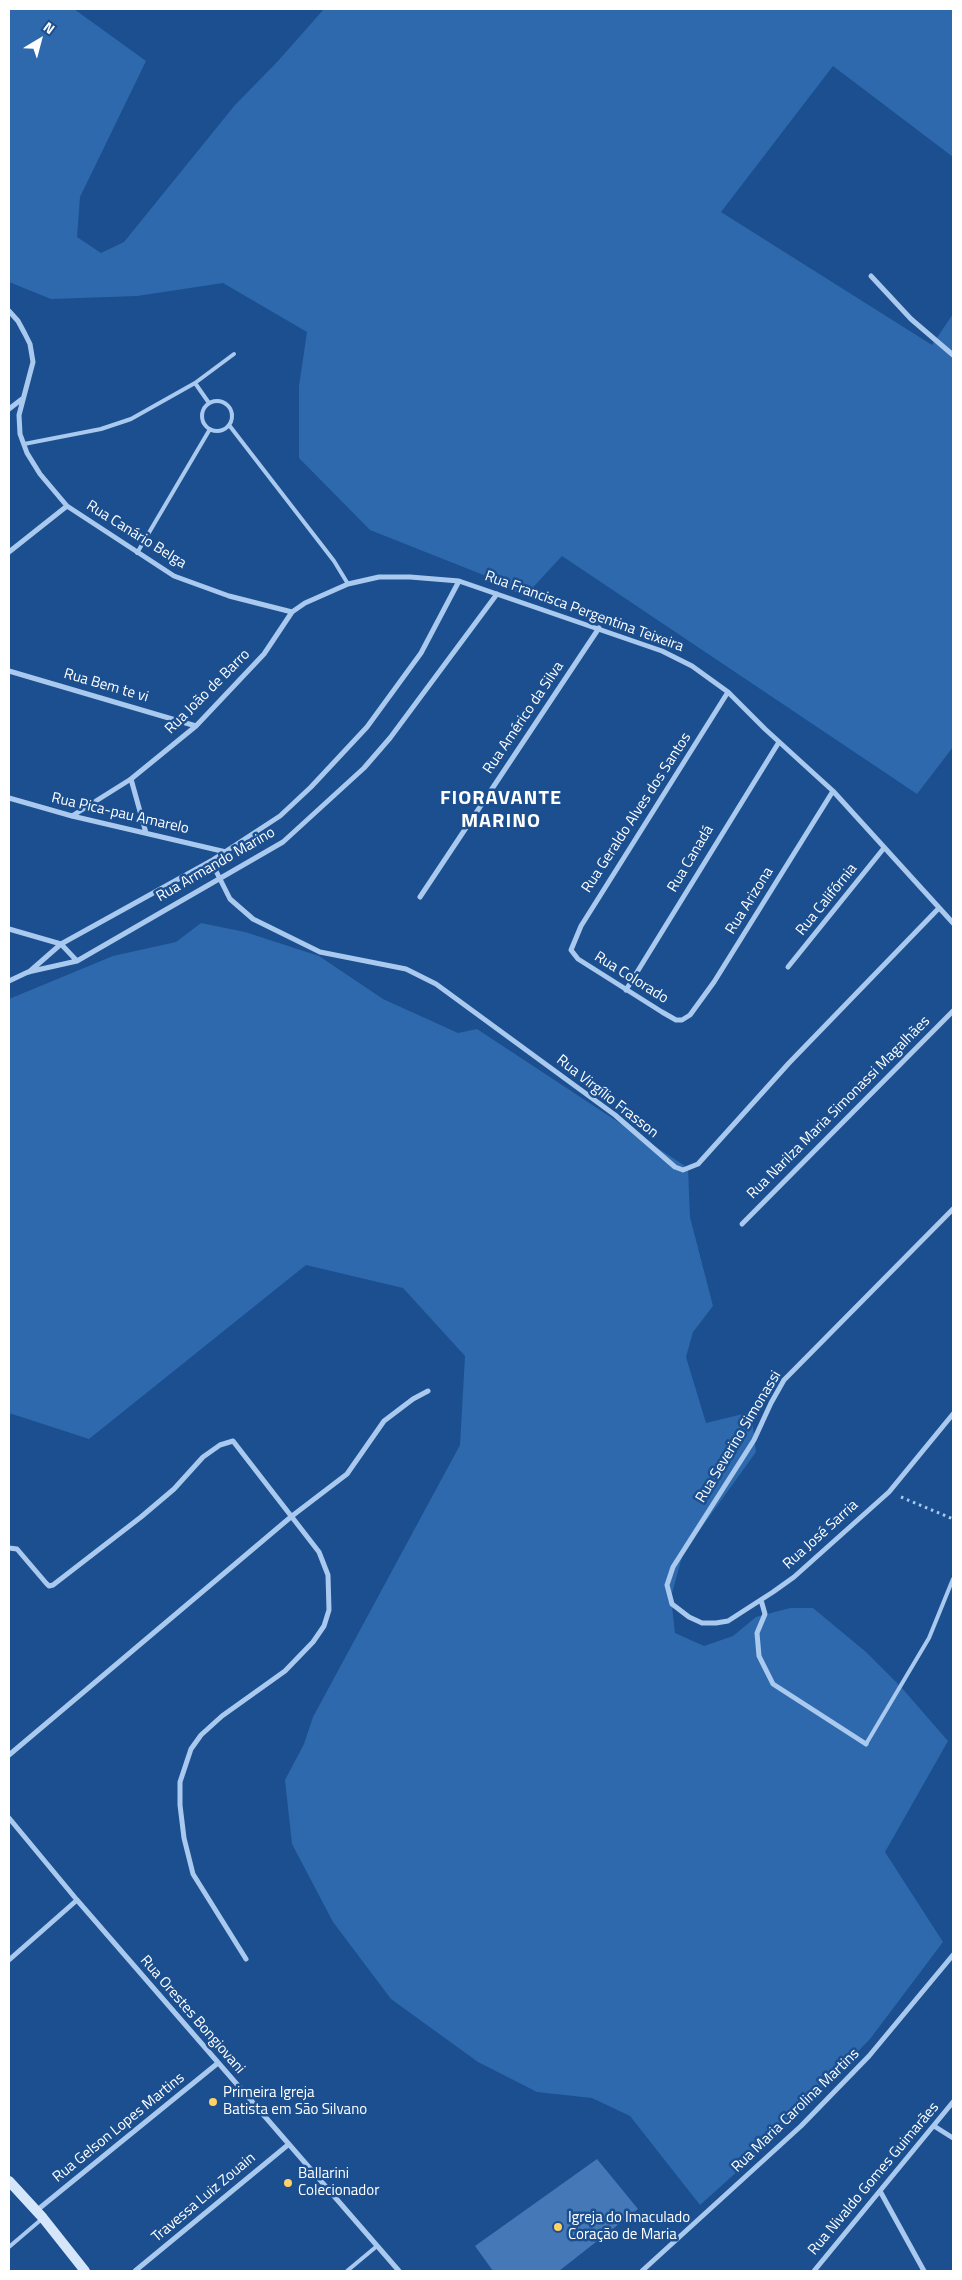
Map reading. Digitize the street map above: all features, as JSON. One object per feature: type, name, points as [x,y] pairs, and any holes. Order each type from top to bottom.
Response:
[{"type":"main road","points":[[9,2181],[85,2271]]},
{"type":"street","points":[[872,276],[911,319],[953,355]]},
{"type":"street","name":"Rua Canário Belga","points":[[9,311],[18,321],[30,344],[33,362],[19,415],[20,434],[40,474],[67,506],[174,576],[229,596],[292,612]]},
{"type":"street","points":[[9,409],[22,399]]},
{"type":"street","points":[[9,552],[67,506]]},
{"type":"street","points":[[292,612],[323,593],[348,584],[379,577],[410,577],[459,581]]},
{"type":"street","name":"Rua Francisca Pergentina Teixeira","points":[[459,581],[599,628],[678,658],[728,692],[833,791],[953,923]]},
{"type":"street","name":"Rua Armando Marino","points":[[28,972],[61,944],[211,861],[280,816],[311,787],[367,727],[420,654],[459,581]]},
{"type":"street","name":"Rua Armando Marino","points":[[9,981],[28,972],[77,961],[283,842],[364,768],[390,738],[497,594]]},
{"type":"street","name":"Rua João de Barro","points":[[72,816],[131,779],[196,726],[264,654],[292,612]]},
{"type":"street","name":"Rua Américo da Silva","points":[[420,897],[599,628]]},
{"type":"street","name":"Rua Bem te vi","points":[[9,671],[196,726]]},
{"type":"street","name":"Rua Geraldo Alves dos Santos","points":[[571,950],[581,926],[595,902],[728,692]]},
{"type":"street","name":"Rua Canadá","points":[[626,990],[779,742]]},
{"type":"street","points":[[131,779],[146,833]]},
{"type":"street","name":"Rua Arizona","points":[[682,1020],[690,1015],[714,982],[833,791]]},
{"type":"street","name":"Rua Pica-pau Amarelo","points":[[9,798],[72,816],[226,852]]},
{"type":"street","name":"Rua Califórnia","points":[[788,967],[884,848]]},
{"type":"street","name":"Rua Virgílio Frasson","points":[[211,861],[230,898],[253,919],[320,952],[406,969],[436,984],[615,1116],[675,1167],[683,1170],[698,1164],[789,1063],[939,908]]},
{"type":"street","points":[[9,929],[61,944],[77,961]]},
{"type":"street","name":"Rua Colorado","points":[[571,950],[578,959],[626,990],[676,1020],[682,1020]]},
{"type":"street","name":"Rua Narilza Maria Simonassi Magalhães","points":[[742,1224],[953,1011]]},
{"type":"street","name":"Rua Severino Simonassi","points":[[678,1610],[672,1604],[667,1594],[667,1586],[673,1567],[754,1440],[784,1380],[953,1209]]},
{"type":"street","points":[[9,1755],[292,1516],[347,1474],[384,1421],[401,1407],[428,1391]]},
{"type":"street","name":"Rua José Sarria","points":[[678,1610],[702,1623],[728,1621],[794,1577],[889,1492],[953,1414]]},
{"type":"street","points":[[9,1548],[17,1549],[46,1584],[49,1586],[53,1585],[141,1517],[174,1488],[204,1457],[228,1441],[233,1441],[319,1552],[328,1575],[329,1610],[324,1626],[313,1642],[285,1671],[222,1716],[201,1734],[190,1749],[180,1782],[180,1805],[184,1838],[193,1874],[246,1959]]},
{"type":"street","points":[[761,1600],[765,1614],[757,1633],[759,1656],[773,1684],[866,1744]]},
{"type":"street","name":"Rua Orestes Bongiovani","points":[[9,1818],[77,1900],[399,2271]]},
{"type":"street","points":[[9,1960],[77,1900]]},
{"type":"street","name":"Rua Maria Carolina Martins","points":[[642,2271],[801,2126],[869,2056],[953,1955]]},
{"type":"street","name":"Rua Gelson Lopes Martins","points":[[39,2215],[218,2063]]},
{"type":"street","name":"Rua Nivaldo Gomes Guimarães","points":[[814,2271],[953,2102]]},
{"type":"street","points":[[934,2126],[953,2138]]},
{"type":"street","name":"Travessa Luiz Zouain","points":[[135,2271],[288,2144]]},
{"type":"street","points":[[880,2191],[924,2271]]},
{"type":"lane","points":[[24,444],[101,429],[131,419],[195,383],[234,354]]},
{"type":"lane","points":[[195,383],[209,403]]},
{"type":"lane","points":[[219,401],[228,406],[232,415],[229,425],[220,430],[210,429],[203,422],[203,411],[209,403],[219,401]]},
{"type":"lane","points":[[229,425],[334,561],[348,584]]},
{"type":"lane","points":[[137,553],[210,429]]},
{"type":"lane","points":[[866,1744],[930,1638],[953,1579]]},
{"type":"lane","points":[[9,2247],[39,2215]]},
{"type":"lane","points":[[347,2271],[377,2246]]},
{"type":"path","points":[[889,1492],[953,1519]]},
{"type":"shaded area","points":[[9,9],[74,9],[146,61],[80,197],[77,237],[101,253],[124,242],[235,105],[278,61],[324,9],[953,9],[953,157],[833,66],[721,212],[932,345],[953,314],[953,747],[917,794],[562,556],[524,597],[491,578],[370,530],[299,458],[299,386],[307,332],[223,283],[137,296],[51,299],[9,282]]},
{"type":"shaded area","points":[[201,923],[245,932],[319,956],[383,999],[458,1033],[477,1029],[688,1168],[690,1217],[713,1306],[693,1332],[686,1357],[706,1423],[751,1412],[756,1452],[683,1553],[671,1597],[675,1633],[704,1646],[733,1636],[756,1617],[790,1608],[813,1608],[866,1652],[901,1687],[948,1741],[885,1852],[943,1942],[870,2039],[780,2133],[700,2205],[630,2116],[592,2098],[537,2092],[478,2062],[391,1999],[333,1922],[292,1844],[285,1780],[304,1744],[313,1717],[460,1445],[465,1356],[403,1288],[306,1265],[89,1439],[9,1413],[9,999],[113,956],[176,942]]},
{"type":"building","name":"Igreja do Imaculado Coração de Maria","points":[[597,2159],[638,2209],[559,2271],[493,2271],[475,2246]]},
{"type":"place","name":"Primeira Igreja Batista em São Silvano","points":[[213,2102]]},
{"type":"place","name":"Ballarini Colecionador","points":[[288,2183]]},
{"type":"place","name":"Igreja do Imaculado Coração de Maria","points":[[558,2227]]},
{"type":"district","name":"FIORAVANTE MARINO","points":[[501,810]]}]
